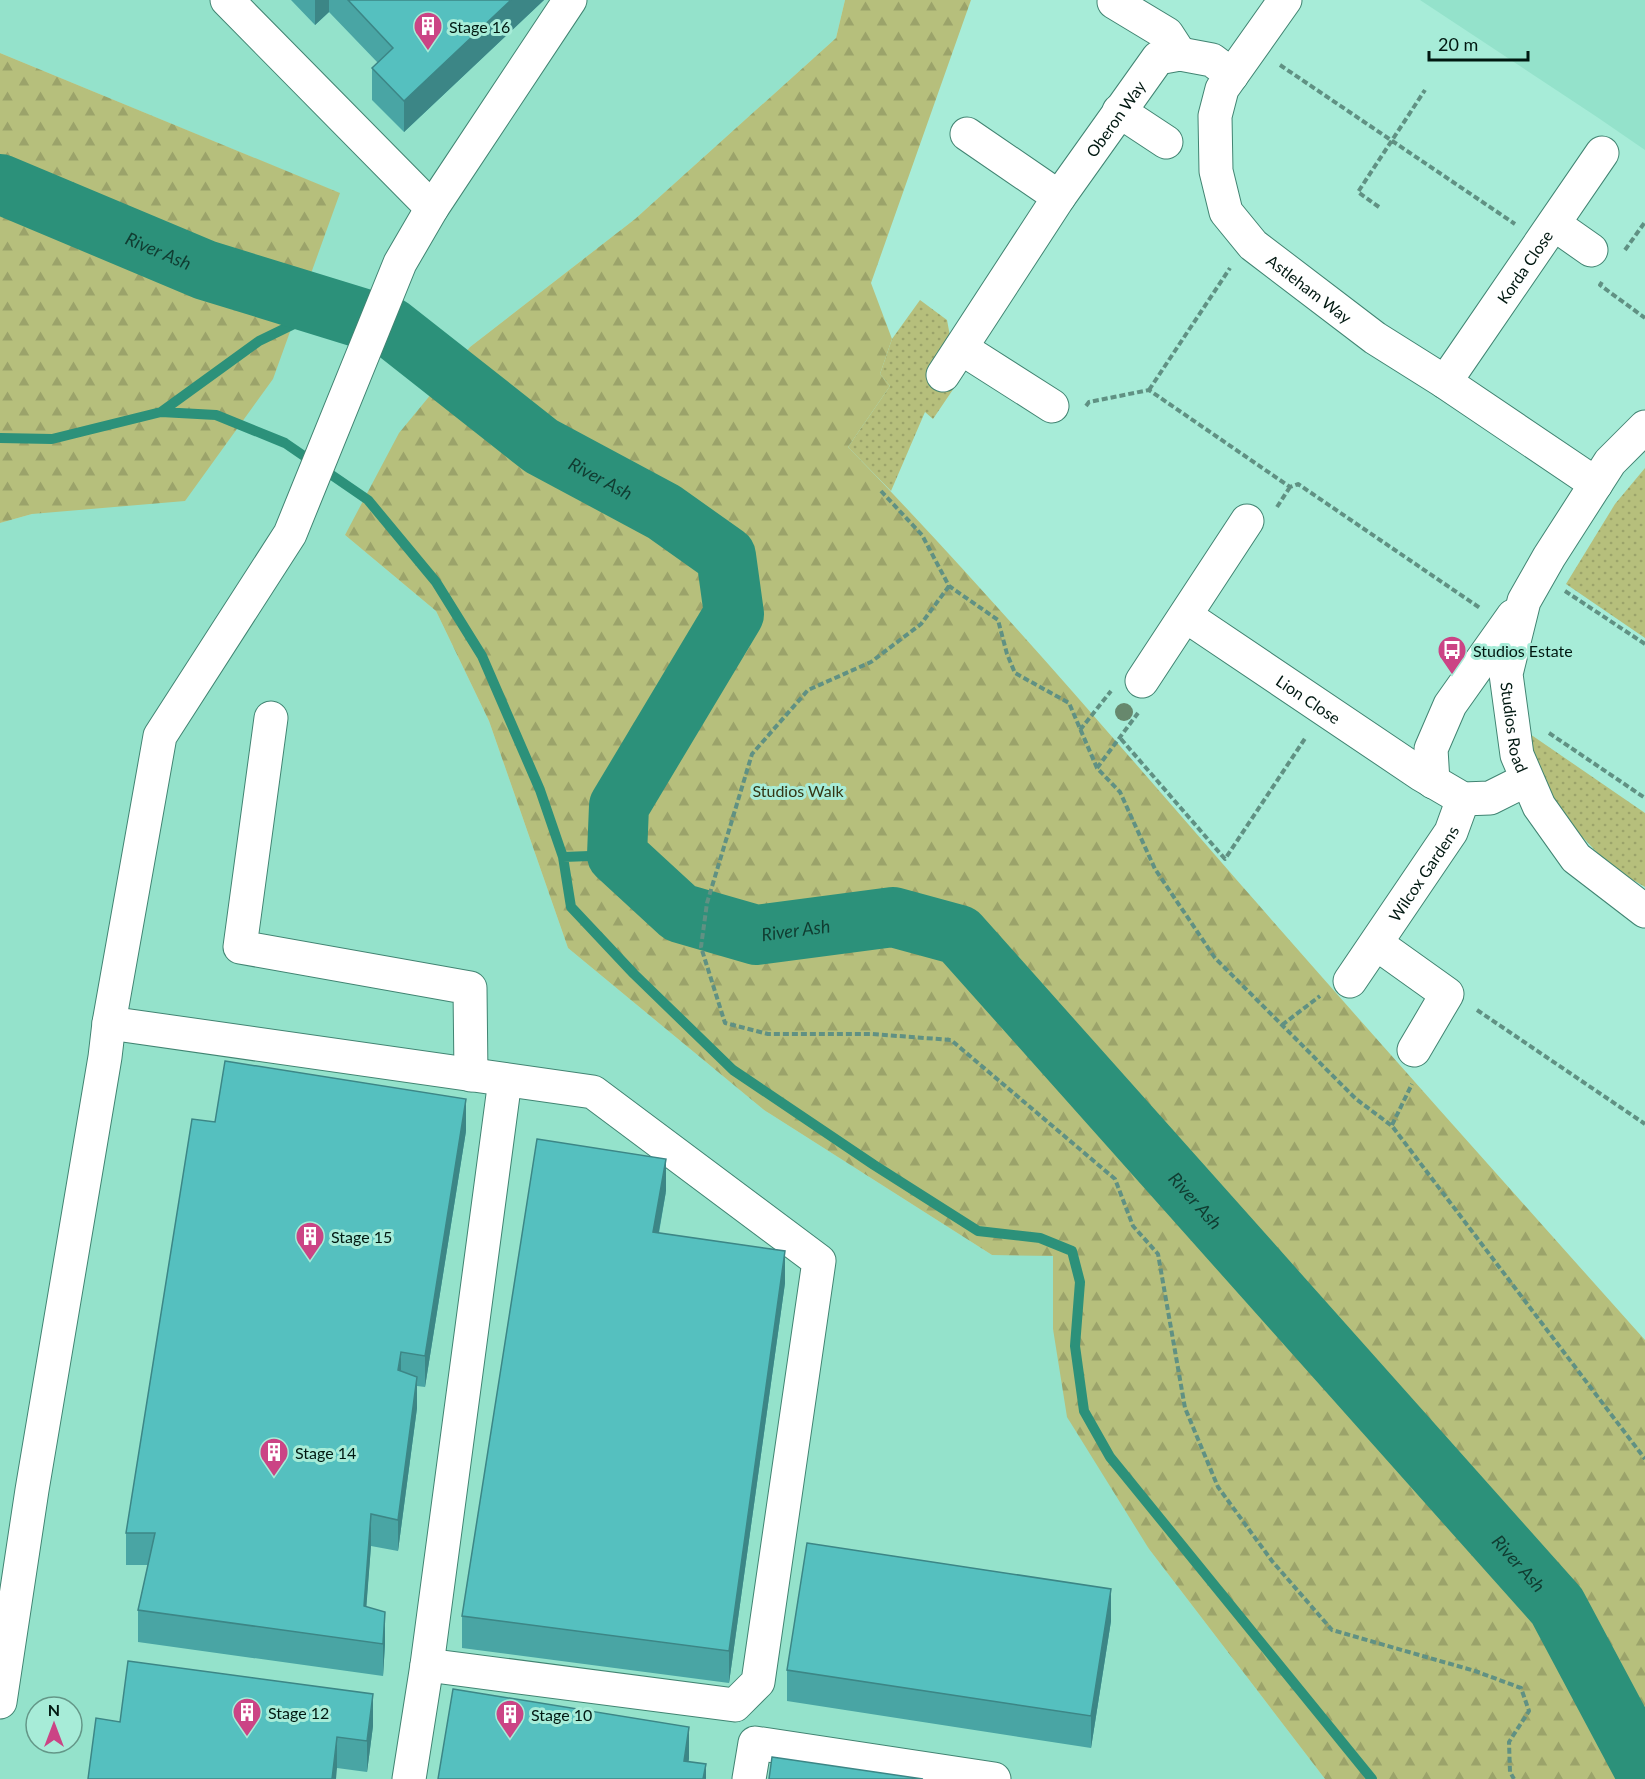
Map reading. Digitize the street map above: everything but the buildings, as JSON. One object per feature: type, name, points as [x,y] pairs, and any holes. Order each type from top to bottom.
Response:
[{"type":"street","points":[[227,0],[432,208]]},
{"type":"street","points":[[0,1702],[32,1491],[109,1023],[160,736],[290,534],[400,263],[432,208],[570,0]]},
{"type":"street","name":"Astleham Way","points":[[1285,0],[1222,89],[1215,116],[1216,171],[1226,212],[1253,245],[1375,338],[1445,382],[1596,484]]},
{"type":"street","points":[[1114,2],[1167,34],[1180,54],[1212,60],[1232,75]]},
{"type":"street","name":"Oberon Way","points":[[944,375],[1059,197],[1119,111],[1158,58],[1180,54]]},
{"type":"street","points":[[1119,111],[1166,142]]},
{"type":"street","points":[[967,134],[1059,197]]},
{"type":"street","name":"Korda Close","points":[[1445,382],[1602,153]]},
{"type":"street","points":[[1547,233],[1602,258]]},
{"type":"street","points":[[961,348],[1052,406]]},
{"type":"street","name":"Studios Road","points":[[1645,427],[1610,462],[1523,600],[1506,674],[1516,755],[1539,806],[1576,858],[1645,911]]},
{"type":"street","points":[[1139,686],[1247,521]]},
{"type":"street","points":[[1433,782],[1431,749],[1450,705],[1523,600]]},
{"type":"street","name":"Lion Close","points":[[1186,616],[1324,710],[1433,782],[1463,799]]},
{"type":"street","points":[[271,718],[240,947],[470,988],[471,1075]]},
{"type":"street","points":[[1463,799],[1490,798],[1526,780]]},
{"type":"street","name":"Wilcox Gardens","points":[[1350,981],[1377,945],[1451,832],[1463,799]]},
{"type":"street","points":[[1377,945],[1447,994],[1414,1050]]},
{"type":"street","points":[[109,1023],[593,1092],[819,1261],[758,1682],[735,1705],[427,1665]]},
{"type":"street","points":[[409,1779],[427,1665],[505,1080]]},
{"type":"street","points":[[749,1779],[755,1743],[994,1779]]},
{"type":"path","points":[[1252,46],[1392,141],[1547,233]]},
{"type":"path","points":[[1379,207],[1358,192],[1425,90]]},
{"type":"path","points":[[1645,222],[1602,258],[1600,285],[1645,318]]},
{"type":"path","points":[[1052,406],[1074,421],[1089,402],[1149,390],[1249,239]]},
{"type":"path","points":[[1149,390],[1290,487],[1298,484],[1523,600],[1645,644]]},
{"type":"path","points":[[881,491],[922,535],[949,586],[998,620],[1006,654],[1015,674],[1069,703],[1097,768],[1120,792],[1155,869],[1215,958],[1356,1099],[1392,1126],[1645,1459]]},
{"type":"path","points":[[949,586],[921,624],[871,662],[808,690],[752,754],[707,903],[702,947],[725,1023],[768,1034],[872,1034],[951,1040],[1115,1179],[1133,1226],[1158,1254],[1185,1408],[1218,1487],[1272,1562],[1332,1630],[1475,1671],[1521,1688],[1529,1711],[1509,1742],[1510,1772],[1514,1779]]},
{"type":"path","points":[[1080,730],[1119,680],[1139,686],[1147,700],[1121,739],[1097,768]]},
{"type":"path","points":[[1121,739],[1225,859],[1324,710]]},
{"type":"path","points":[[1512,724],[1534,723],[1645,798]]},
{"type":"path","points":[[1282,1025],[1328,990],[1350,981]]},
{"type":"path","points":[[1447,994],[1473,1007],[1645,1124]]},
{"type":"path","points":[[1392,1126],[1414,1079],[1414,1050]]},
{"type":"shaded area","points":[[0,0],[845,0],[836,38],[635,219],[470,347],[345,535],[436,611],[489,721],[568,948],[764,1110],[992,1255],[1053,1255],[1053,1329],[1149,1549],[1325,1779],[0,1779],[0,523],[32,514],[339,193],[0,53]]},
{"type":"shaded area","points":[[1420,0],[1645,0],[1645,150],[1597,117]]},
{"type":"green space","name":"Studios Walk","points":[[845,0],[971,0],[871,283],[892,339],[880,374],[890,386],[848,447],[1048,664],[1342,1000],[1645,1340],[1645,1779],[1325,1779],[1149,1549],[1067,1417],[1053,1329],[1053,1256],[992,1255],[764,1110],[568,948],[489,721],[436,611],[345,535],[399,433],[470,347],[635,219],[836,38]]},
{"type":"green space","points":[[0,53],[340,193],[273,379],[185,501],[32,514],[0,523]]},
{"type":"green space","points":[[920,300],[947,320],[950,336],[928,372],[954,388],[933,419],[925,412],[891,491],[848,447],[890,386],[880,374],[892,339]]},
{"type":"green space","points":[[1645,468],[1645,638],[1566,584],[1615,504]]},
{"type":"green space","points":[[1527,732],[1645,813],[1645,887],[1611,867],[1569,823],[1541,783]]},
{"type":"waterway","name":"River Ash","points":[[0,184],[205,270],[390,327],[541,446],[664,512],[726,556],[734,614],[619,806],[617,855],[680,913],[756,935],[893,917],[959,935],[1557,1606],[1645,1771]]},
{"type":"waterway","points":[[161,412],[259,341],[327,308]]},
{"type":"waterway","points":[[0,438],[52,439],[161,412],[216,415],[285,443],[368,500],[436,582],[482,656],[540,790],[563,857],[571,907],[634,974],[733,1070],[874,1165],[978,1231],[1040,1238],[1072,1251],[1080,1282],[1075,1346],[1084,1411],[1110,1457],[1372,1779]]},
{"type":"waterway","points":[[563,857],[617,855]]},
{"type":"place","name":"Stage 16","points":[[428,52]]},
{"type":"place","name":"Studios Estate","points":[[1452,676]]},
{"type":"place","name":"Stage 15","points":[[310,1262]]},
{"type":"place","name":"Stage 14","points":[[274,1478]]},
{"type":"place","name":"Stage 12","points":[[247,1738]]},
{"type":"place","name":"Stage 10","points":[[510,1740]]}]
